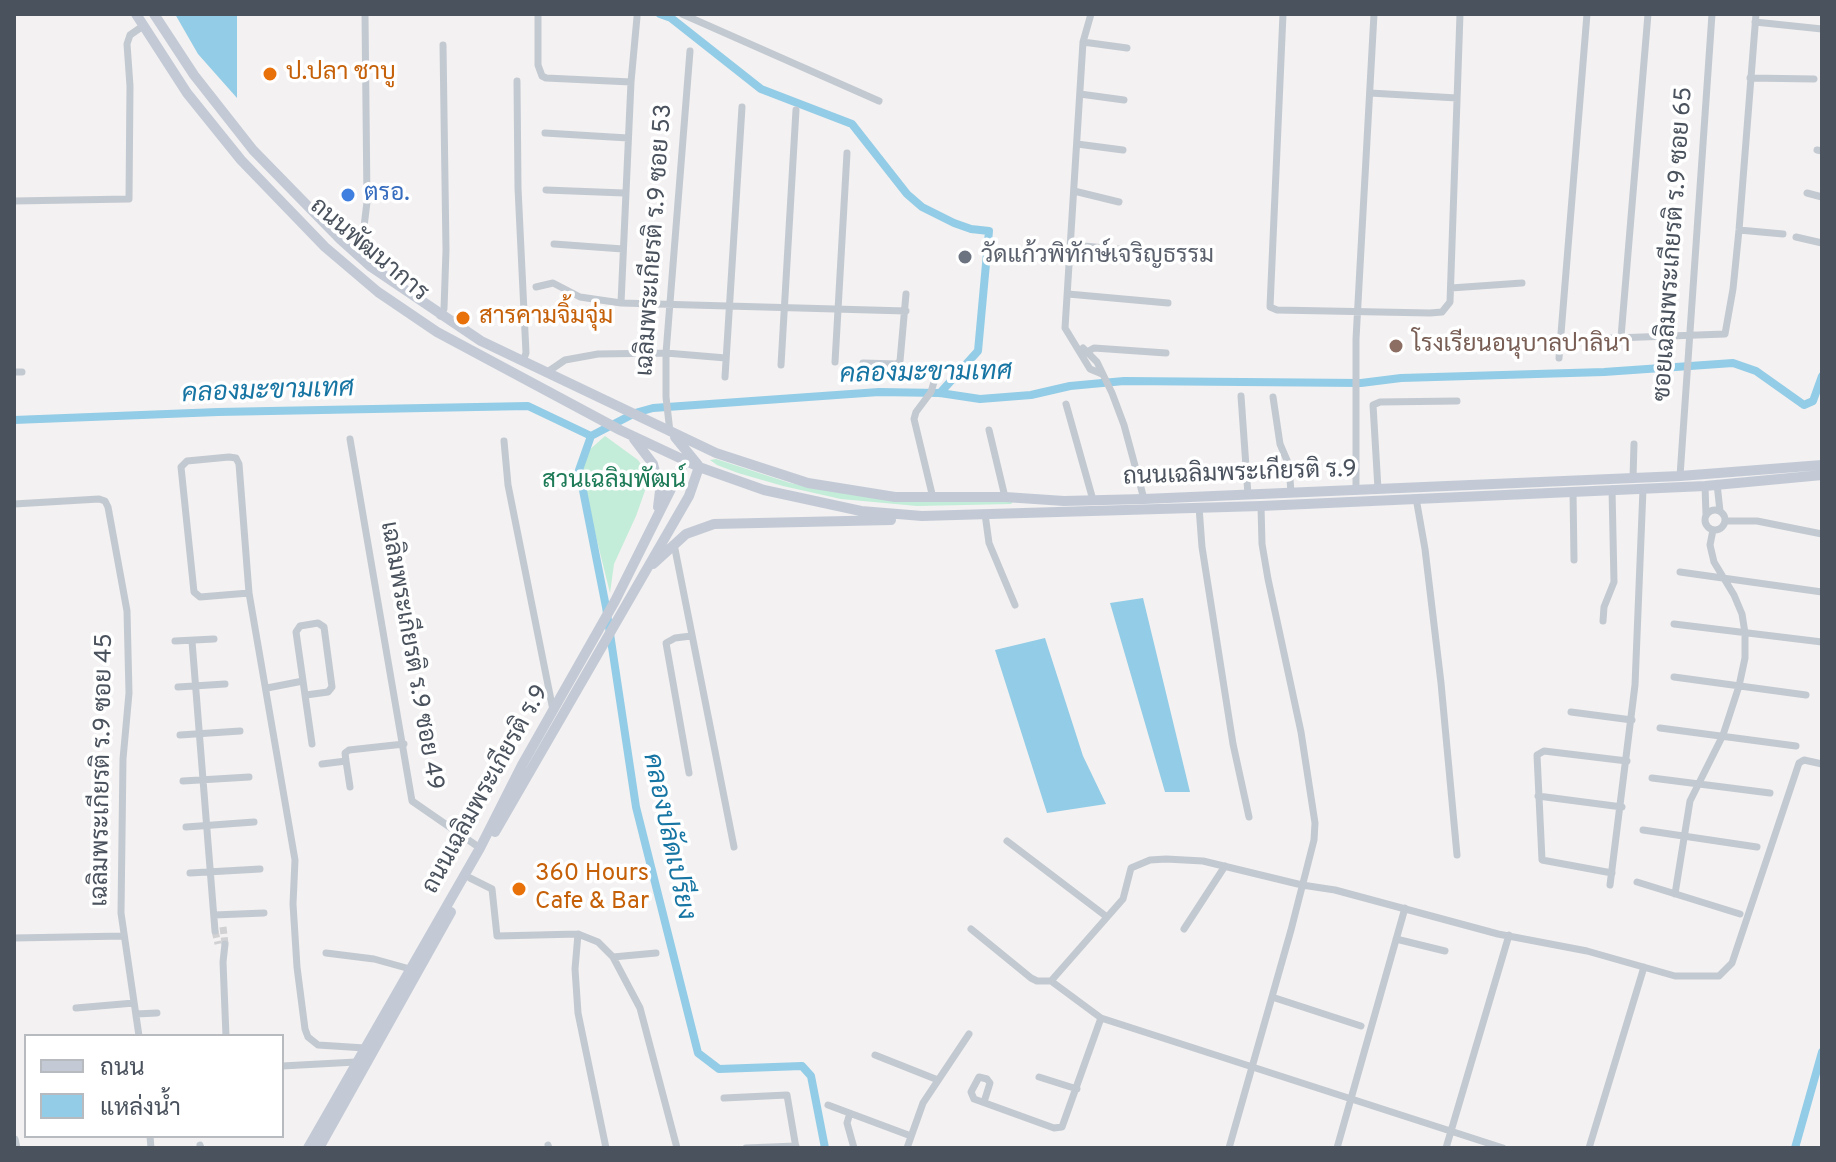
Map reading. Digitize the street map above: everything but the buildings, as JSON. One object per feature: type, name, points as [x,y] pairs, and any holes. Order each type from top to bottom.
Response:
[{"type":"main road","name":"ถนนพัฒนาการ","points":[[136,14],[187,93],[241,160],[325,247],[378,292],[437,332],[625,432],[692,462]]},
{"type":"main road","name":"ถนนพัฒนาการ","points":[[154,14],[194,75],[246,142],[355,253],[440,316],[481,341],[670,432]]},
{"type":"main road","points":[[625,432],[653,464],[660,491],[657,513]]},
{"type":"main road","name":"ถนนเฉลิมพระเกียรติ ร.9","points":[[670,432],[762,469],[843,490],[933,498],[1093,500],[1248,495],[1261,500],[1291,493],[1378,489],[1680,476],[1711,480],[1822,475]]},
{"type":"main road","points":[[670,432],[692,462],[716,453]]},
{"type":"main road","name":"ถนนเฉลิมพระเกียรติ ร.9","points":[[319,1148],[596,646],[657,513],[692,462]]},
{"type":"main road","name":"ถนนเฉลิมพระเกียรติ ร.9","points":[[692,462],[764,490],[811,502],[889,515],[922,516],[1199,507],[1261,500],[1416,498],[1643,489],[1822,465]]},
{"type":"main road","name":"ถนนเฉลิมพระเกียรติ ร.9","points":[[308,1148],[480,848],[553,710],[618,615],[695,483],[692,462]]},
{"type":"main road","points":[[643,574],[695,529],[714,524],[827,523],[922,516]]},
{"type":"street","points":[[355,253],[363,235],[367,202],[365,14]]},
{"type":"street","points":[[538,14],[538,65],[542,76],[631,82]]},
{"type":"street","points":[[682,14],[879,101]]},
{"type":"street","points":[[1091,14],[1083,42],[1065,328],[1072,341],[1097,362],[1112,393],[1144,499]]},
{"type":"street","points":[[1283,14],[1268,304],[1272,310],[1442,312],[1450,302],[1451,288],[1460,14]]},
{"type":"street","points":[[1356,490],[1355,375],[1374,14]]},
{"type":"street","points":[[1559,358],[1587,14]]},
{"type":"street","points":[[1621,337],[1648,14]]},
{"type":"street","name":"ซอยเฉลิมพระเกียรติ ร.9 ซอย 65","points":[[1680,476],[1712,14]]},
{"type":"street","points":[[621,303],[624,193],[637,17]]},
{"type":"street","points":[[1560,340],[1725,334],[1739,230],[1755,18],[1822,29]]},
{"type":"street","points":[[14,201],[129,199],[130,86],[127,44],[130,35],[143,26]]},
{"type":"street","points":[[1083,42],[1127,48]]},
{"type":"street","points":[[440,316],[444,309],[446,250],[443,45]]},
{"type":"street","name":"เฉลิมพระเกียรติ ร.9 ซอย 53","points":[[670,432],[666,353],[690,51]]},
{"type":"street","points":[[1750,78],[1814,79]]},
{"type":"street","points":[[517,81],[518,188],[526,353],[523,361]]},
{"type":"street","points":[[1370,93],[1457,98]]},
{"type":"street","points":[[1080,94],[1124,100]]},
{"type":"street","points":[[725,377],[742,107]]},
{"type":"street","points":[[781,365],[796,110]]},
{"type":"street","points":[[545,133],[628,138]]},
{"type":"street","points":[[1077,144],[1123,150]]},
{"type":"street","points":[[835,362],[847,153]]},
{"type":"street","points":[[546,190],[624,193]]},
{"type":"street","points":[[1074,191],[1119,202]]},
{"type":"street","points":[[1807,193],[1822,197]]},
{"type":"street","points":[[1739,230],[1783,234]]},
{"type":"street","points":[[1796,237],[1822,243]]},
{"type":"street","points":[[554,244],[623,249]]},
{"type":"street","points":[[1072,245],[1174,254]]},
{"type":"street","points":[[536,287],[553,283],[580,297],[621,303],[906,311]]},
{"type":"street","points":[[1451,288],[1522,283]]},
{"type":"street","points":[[863,363],[897,364],[900,361],[906,294]]},
{"type":"street","points":[[1068,294],[1168,303]]},
{"type":"street","points":[[1085,353],[1094,348],[1166,353]]},
{"type":"street","points":[[546,373],[565,360],[598,354],[666,353],[726,358]]},
{"type":"street","points":[[933,498],[914,419],[934,382]]},
{"type":"street","points":[[1241,396],[1248,495]]},
{"type":"street","points":[[1273,397],[1280,444],[1289,465],[1291,493]]},
{"type":"street","points":[[1378,489],[1373,405],[1380,402],[1457,401]]},
{"type":"street","points":[[1066,404],[1093,500]]},
{"type":"street","points":[[989,430],[1005,497]]},
{"type":"street","name":"เฉลิมพระเกียรติ ร.9 ซอย 49","points":[[350,439],[412,801],[480,848]]},
{"type":"street","points":[[504,441],[508,485],[553,710]]},
{"type":"street","points":[[1633,478],[1634,444]]},
{"type":"street","points":[[249,593],[200,597],[194,592],[181,467],[187,461],[229,457],[236,458],[239,464],[249,593],[295,860],[293,904],[305,1029],[308,1037],[318,1045],[365,1048]]},
{"type":"street","points":[[1711,480],[1725,521]]},
{"type":"street","points":[[1711,480],[1705,522],[1713,530]]},
{"type":"street","points":[[1603,621],[1604,607],[1614,582],[1612,489]]},
{"type":"street","points":[[1610,885],[1632,720],[1643,489]]},
{"type":"street","points":[[1573,491],[1574,560]]},
{"type":"street","points":[[1416,498],[1441,683],[1457,855]]},
{"type":"street","name":"เฉลิมพระเกียรติ ร.9 ซอย 45","points":[[14,504],[99,499],[105,501],[108,507],[127,611],[129,661],[120,861],[124,936],[139,1034]]},
{"type":"street","points":[[1229,1148],[1314,840],[1314,808],[1262,544],[1261,500]]},
{"type":"street","points":[[1199,507],[1202,547],[1233,744],[1249,817]]},
{"type":"street","points":[[1706,515],[1712,510],[1720,511]]},
{"type":"street","points":[[985,514],[989,543],[1015,605]]},
{"type":"street","points":[[1713,530],[1725,521]]},
{"type":"street","points":[[1725,521],[1757,521],[1822,534]]},
{"type":"street","points":[[1675,894],[1690,801],[1723,735],[1745,658],[1745,633],[1738,604],[1714,562],[1710,545],[1713,530]]},
{"type":"street","points":[[674,544],[734,847]]},
{"type":"street","points":[[1680,572],[1822,592]]},
{"type":"street","points":[[306,695],[328,692],[332,687],[324,627],[318,623],[297,628],[312,744]]},
{"type":"street","points":[[1674,624],[1822,642]]},
{"type":"street","points":[[689,773],[666,643],[691,636]]},
{"type":"street","points":[[175,641],[214,639]]},
{"type":"street","points":[[192,641],[214,917],[219,929]]},
{"type":"street","points":[[1674,677],[1806,695]]},
{"type":"street","points":[[267,688],[303,681]]},
{"type":"street","points":[[178,687],[225,684]]},
{"type":"street","points":[[1571,712],[1632,720]]},
{"type":"street","points":[[1660,728],[1796,746]]},
{"type":"street","points":[[180,735],[240,731]]},
{"type":"street","points":[[350,787],[345,753],[404,744]]},
{"type":"street","points":[[1612,873],[1542,860],[1537,758],[1541,751],[1627,761]]},
{"type":"street","points":[[1051,981],[1123,899],[1131,868],[1166,859],[1203,861],[1335,890],[1509,935],[1587,951],[1675,976],[1719,976],[1732,963],[1799,763],[1804,760],[1822,764]]},
{"type":"street","points":[[322,764],[346,761]]},
{"type":"street","points":[[183,781],[249,777]]},
{"type":"street","points":[[1652,778],[1770,793]]},
{"type":"street","points":[[1538,796],[1622,807]]},
{"type":"street","points":[[186,827],[254,822]]},
{"type":"street","points":[[1643,830],[1757,847]]},
{"type":"street","points":[[1007,841],[1107,917]]},
{"type":"street","points":[[1184,929],[1225,866]]},
{"type":"street","points":[[190,873],[260,869]]},
{"type":"street","points":[[470,878],[492,889],[497,936],[578,934],[598,942],[613,957],[640,1008],[677,1148]]},
{"type":"street","points":[[1637,882],[1740,914]]},
{"type":"street","points":[[1337,1148],[1405,908]]},
{"type":"street","points":[[214,917],[264,913]]},
{"type":"street","points":[[14,927],[15,938],[124,936]]},
{"type":"street","points":[[971,929],[1031,978],[1051,981],[1101,1018],[1503,1148]]},
{"type":"street","points":[[578,934],[575,969],[578,1013],[606,1148]]},
{"type":"street","points":[[1446,1148],[1509,935]]},
{"type":"street","points":[[1396,939],[1445,951]]},
{"type":"street","points":[[222,944],[226,1034]]},
{"type":"street","points":[[326,953],[374,959],[410,969]]},
{"type":"street","points":[[613,957],[656,953]]},
{"type":"street","points":[[1589,1148],[1644,967]]},
{"type":"street","points":[[1272,997],[1361,1026]]},
{"type":"street","points":[[76,1008],[134,1003]]},
{"type":"street","points":[[136,1014],[157,1013]]},
{"type":"street","points":[[984,1102],[1059,1129],[1065,1124],[1101,1018]]},
{"type":"street","points":[[907,1148],[923,1103],[969,1034]]},
{"type":"street","points":[[875,1055],[938,1080]]},
{"type":"street","points":[[284,1066],[356,1062]]},
{"type":"street","points":[[1039,1077],[1077,1089]]},
{"type":"street","points":[[724,1098],[787,1095],[796,1147],[746,1148]]},
{"type":"street","points":[[828,1105],[911,1133]]},
{"type":"street","points":[[850,1113],[847,1123],[854,1148]]},
{"type":"green space","name":"สวนเฉลิมพัฒน์","points":[[605,436],[638,460],[648,475],[636,516],[614,564],[610,593],[583,484],[583,464],[587,452]]},
{"type":"green space","points":[[716,459],[790,483],[868,497],[1014,501],[1011,504],[917,506],[841,499],[738,473],[710,460]]},
{"type":"water","points":[[175,14],[237,14],[237,98],[198,54]]},
{"type":"water","points":[[1143,598],[1190,792],[1165,792],[1110,603]]},
{"type":"water","points":[[1045,638],[1083,756],[1106,804],[1047,813],[995,650]]},
{"type":"waterway","points":[[660,14],[671,18],[761,89],[852,124],[907,194],[922,207],[954,223],[989,231],[978,351],[940,393]]},
{"type":"waterway","name":"คลองมะขามเทศ","points":[[591,436],[635,413],[653,408],[879,392],[940,393],[980,399],[1124,381],[1361,383],[1401,378],[1604,372],[1733,363],[1756,371],[1804,405],[1813,401],[1822,376]]},
{"type":"waterway","name":"คลองมะขามเทศ","points":[[14,420],[218,412],[528,406],[591,436]]},
{"type":"waterway","name":"คลองปลัดเปรียง","points":[[591,436],[579,470],[606,607],[636,807],[698,1053],[719,1069],[802,1066],[811,1076],[825,1148]]},
{"type":"waterway","points":[[1795,1148],[1822,1052]]},
{"type":"tunnel","points":[[223,927],[225,944]]},
{"type":"tunnel","points":[[215,931],[218,944]]},
{"type":"place","name":"ป.ปลา ชาบู","points":[[270,74]]},
{"type":"place","name":"ตรอ.","points":[[348,195]]},
{"type":"place","name":"วัดแก้วพิทักษ์เจริญธรรม","points":[[965,257]]},
{"type":"place","name":"สารคามจิ้มจุ่ม","points":[[463,318]]},
{"type":"place","name":"โรงเรียนอนุบาลปาลินา","points":[[1396,346]]},
{"type":"place","name":"360 Hours Cafe & Bar","points":[[519,889]]}]
